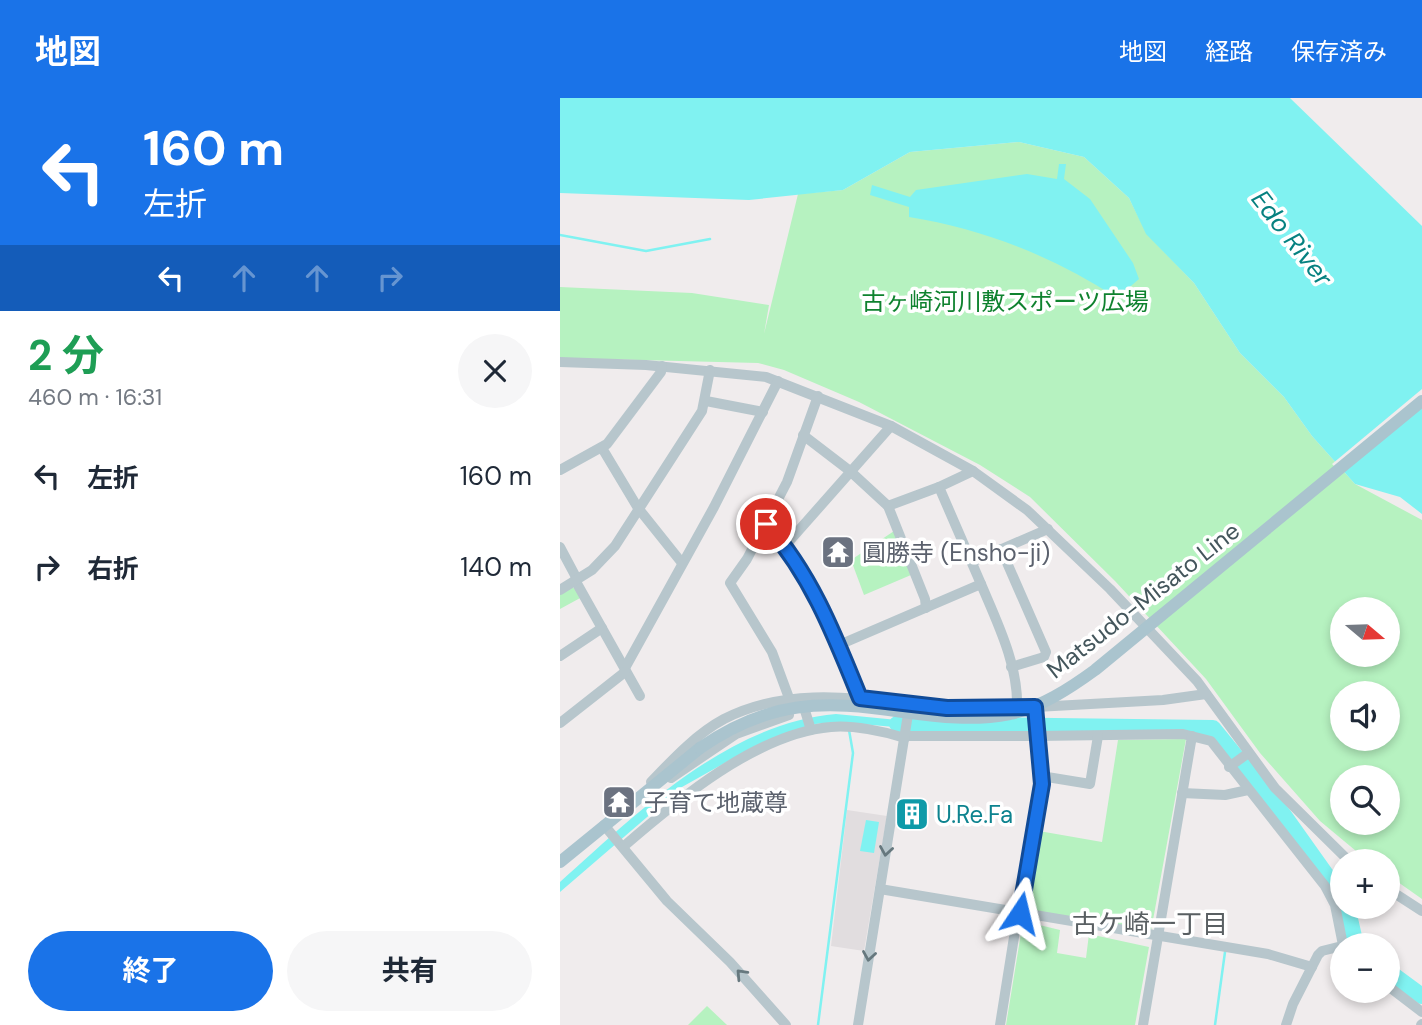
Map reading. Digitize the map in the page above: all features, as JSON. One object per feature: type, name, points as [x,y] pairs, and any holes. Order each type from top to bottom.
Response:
[{"type":"main road","name":"Matsudo-Misato Line","points":[[560,861],[606,827],[629,804],[700,747],[750,719],[797,706],[852,705],[969,718],[1010,713],[1040,703],[1095,670],[1422,401]]},
{"type":"street","points":[[560,362],[710,370],[751,374],[778,381],[891,426],[973,471],[1048,529],[1110,589],[1197,681],[1247,754],[1291,806],[1336,849]]},
{"type":"street","points":[[560,470],[602,448],[661,372],[662,366]]},
{"type":"street","points":[[560,590],[606,557],[706,401],[710,370]]},
{"type":"street","points":[[560,723],[625,670],[778,381]]},
{"type":"street","points":[[789,698],[772,652],[730,583],[766,524],[787,482],[818,396]]},
{"type":"street","points":[[706,401],[763,412]]},
{"type":"street","points":[[785,546],[891,426]]},
{"type":"street","points":[[803,435],[850,471],[888,506],[925,599],[926,608]]},
{"type":"street","points":[[602,448],[638,508],[682,564]]},
{"type":"street","points":[[888,506],[973,471]]},
{"type":"street","points":[[939,487],[981,584],[1012,667],[1018,692],[1017,709]]},
{"type":"street","points":[[766,524],[785,546],[823,609],[839,645],[856,697]]},
{"type":"street","points":[[972,562],[1048,529]]},
{"type":"street","points":[[560,547],[640,696]]},
{"type":"street","points":[[1001,549],[1046,652],[1044,657],[1012,667]]},
{"type":"street","points":[[839,645],[981,584]]},
{"type":"street","points":[[560,656],[602,628]]},
{"type":"street","points":[[629,804],[681,751],[721,720],[752,706],[789,698],[856,697],[909,710],[1035,710],[1206,694]]},
{"type":"street","points":[[802,697],[811,730]]},
{"type":"street","points":[[629,804],[736,734],[777,718],[838,707],[856,697]]},
{"type":"street","points":[[858,1025],[909,710]]},
{"type":"street","points":[[1000,1025],[1042,784],[1035,710]]},
{"type":"street","points":[[623,847],[667,808],[728,767],[811,730],[849,728],[905,737],[1192,736],[1211,741],[1229,767],[1274,819],[1332,898],[1340,933]]},
{"type":"street","points":[[1041,776],[1090,784],[1098,736]]},
{"type":"street","points":[[1143,1025],[1192,736]]},
{"type":"street","points":[[1229,767],[1247,754]]},
{"type":"street","points":[[1182,793],[1225,795],[1248,790]]},
{"type":"street","points":[[606,827],[667,901],[730,962],[786,1025]]},
{"type":"street","points":[[880,889],[1268,954],[1312,967]]},
{"type":"street","points":[[1400,897],[1422,911]]},
{"type":"street","points":[[1286,1025],[1293,1004],[1312,967],[1322,951],[1330,949]]},
{"type":"street","points":[[1400,995],[1422,1012]]},
{"type":"shaded area","points":[[847,810],[887,816],[864,951],[831,946]]},
{"type":"green space","name":"古ヶ崎河川敷スポーツ広場","points":[[1019,142],[1084,157],[1129,198],[1147,234],[1194,283],[1240,353],[1284,397],[1312,436],[1355,484],[1422,520],[1422,899],[1400,883],[1400,849],[1354,849],[1337,835],[1400,835],[1400,765],[1330,765],[1330,829],[1260,753],[1206,679],[1115,581],[1030,497],[980,465],[859,402],[784,370],[758,363],[560,358],[560,287],[692,293],[769,305],[764,334],[798,194],[843,190],[910,152]]},
{"type":"green space","points":[[894,531],[911,575],[864,595],[851,560]]},
{"type":"green space","points":[[570,586],[582,597],[560,609],[560,593]]},
{"type":"green space","points":[[1186,739],[1151,931],[1025,909],[1039,831],[1102,842],[1118,740]]},
{"type":"green space","points":[[1023,921],[1060,930],[1057,953],[1086,958],[1089,934],[1149,947],[1135,1025],[1006,1025]]},
{"type":"green space","points":[[707,1006],[727,1025],[688,1025]]},
{"type":"water","name":"Edo River","points":[[560,98],[1290,98],[1422,226],[1422,514],[1400,497],[1355,484],[1312,436],[1284,397],[1240,353],[1194,283],[1146,234],[1129,198],[1084,157],[1019,142],[910,152],[843,190],[749,200],[560,193]]},
{"type":"water","points":[[1059,164],[1066,164],[1064,179],[1090,199],[1133,263],[1139,279],[1117,298],[1068,269],[1017,246],[964,229],[909,217],[909,207],[870,195],[872,185],[910,197],[916,190],[1027,174],[1057,179]]},
{"type":"water","points":[[836,714],[918,722],[917,729],[838,722],[815,724],[739,755],[682,787],[560,892],[560,882],[620,828],[686,776],[758,734],[796,721]]},
{"type":"water","points":[[866,820],[879,822],[874,853],[860,851]]},
{"type":"pier","points":[[1422,389],[1422,406],[1341,473],[1332,464]]},
{"type":"waterway","points":[[560,235],[646,251],[710,239]]},
{"type":"waterway","points":[[897,724],[1213,728],[1283,814],[1330,880]]},
{"type":"waterway","points":[[818,1025],[853,753],[849,730]]},
{"type":"waterway","points":[[1350,919],[1353,933]]},
{"type":"waterway","points":[[1215,1025],[1225,952]]},
{"type":"waterway","points":[[1400,980],[1422,996]]},
{"type":"place","name":"圓勝寺 (Ensho-ji)","points":[[838,552]]},
{"type":"place","name":"子育て地蔵尊","points":[[619,802]]},
{"type":"place","name":"U.Re.Fa","points":[[912,814]]},
{"type":"district","name":"古ケ崎一丁目","points":[[1150,924]]},
{"type":"route","points":[[766,524],[785,546],[823,609],[860,698],[947,708],[1035,707],[1035,733],[1042,784],[1020,913]]}]
